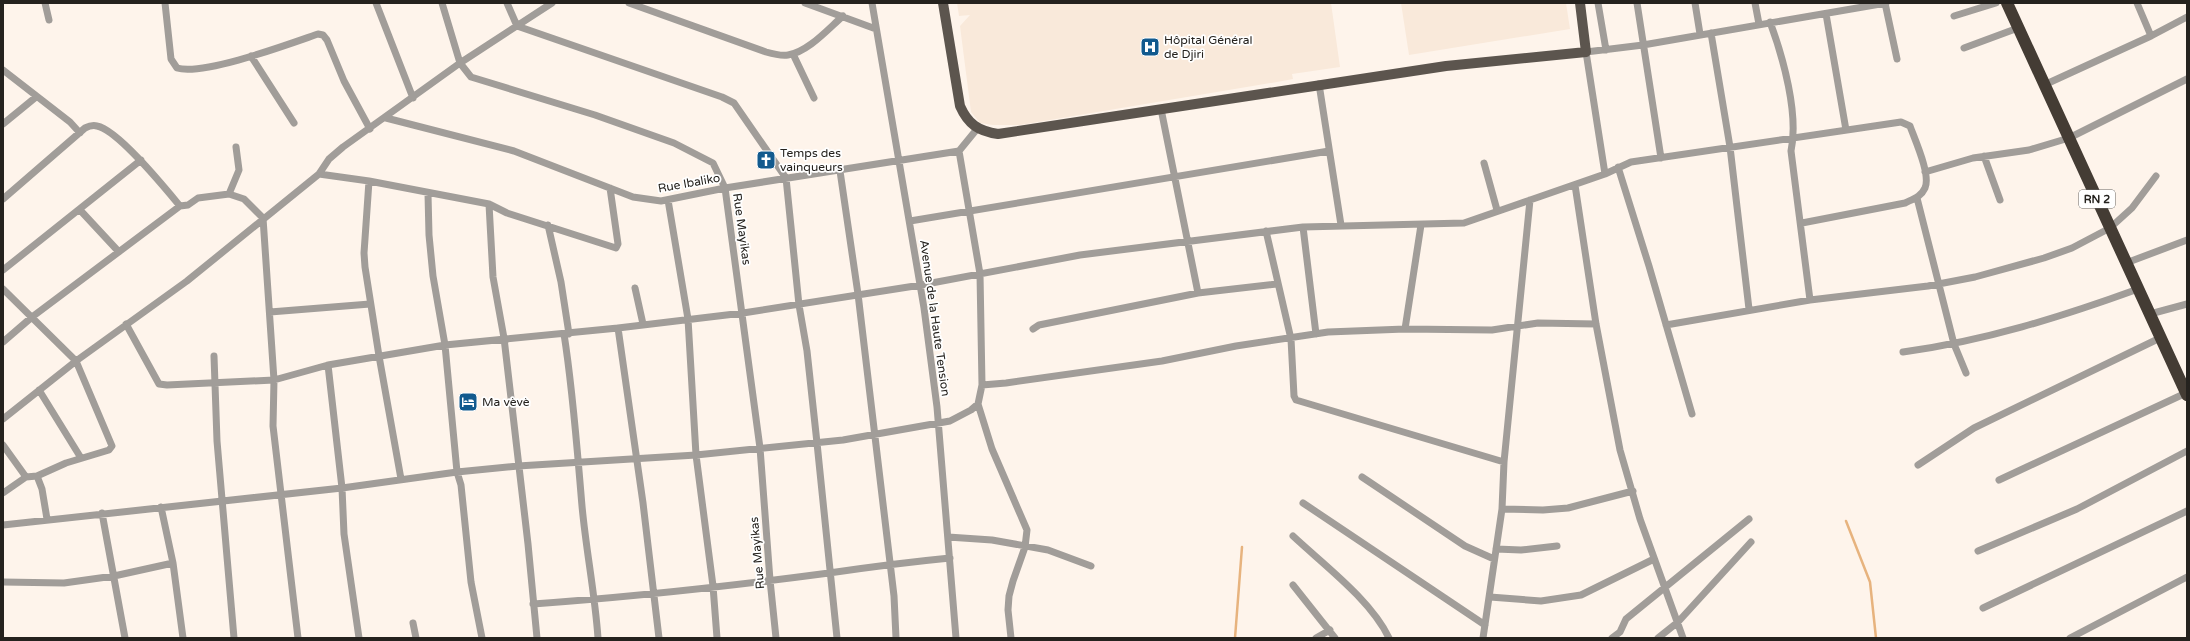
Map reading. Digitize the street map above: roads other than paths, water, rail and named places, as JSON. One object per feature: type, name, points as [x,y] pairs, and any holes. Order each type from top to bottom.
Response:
[{"type":"highway","name":"RN 2","points":[[2007,3],[2187,394]]},
{"type":"main road","points":[[944,3],[960,106],[970,123],[977,129],[998,134],[1019,132],[1319,84],[1446,66],[1586,52],[1580,3]]},
{"type":"street","points":[[45,3],[49,20]]},
{"type":"street","points":[[165,3],[171,59],[177,68],[190,70],[251,56],[318,34],[323,35],[327,40],[344,81],[370,129]]},
{"type":"street","points":[[376,3],[413,98]]},
{"type":"street","name":"Rue Mayikas","points":[[442,3],[460,63],[471,77],[595,115],[692,151],[713,163],[718,169],[725,188],[760,448],[776,638]]},
{"type":"street","points":[[506,3],[517,26],[722,97],[734,103],[786,178],[799,305],[807,351],[837,638]]},
{"type":"street","points":[[3,418],[76,361],[187,281],[318,174],[329,159],[460,63],[552,3]]},
{"type":"street","points":[[629,3],[766,52],[782,55],[793,54],[805,48],[842,16]]},
{"type":"street","points":[[805,3],[876,29]]},
{"type":"street","name":"Avenue de la Haute Tension","points":[[872,3],[921,285],[938,424],[956,638]]},
{"type":"street","points":[[1598,3],[1606,50]]},
{"type":"street","points":[[1637,3],[1661,158]]},
{"type":"street","points":[[1695,3],[1700,34]]},
{"type":"street","points":[[1755,3],[1759,24]]},
{"type":"street","points":[[1605,174],[1586,52],[1643,45],[1885,3],[1896,59]]},
{"type":"street","points":[[1954,16],[1996,3]]},
{"type":"street","points":[[2137,3],[2151,36]]},
{"type":"street","points":[[1826,14],[1846,130]]},
{"type":"street","points":[[2044,85],[2151,36],[2187,17]]},
{"type":"street","points":[[1770,22],[1782,55],[1794,137],[1791,151],[1802,223],[1810,300]]},
{"type":"street","points":[[1964,48],[2018,28]]},
{"type":"street","points":[[1711,32],[1730,147],[1749,309]]},
{"type":"street","points":[[793,54],[814,98]]},
{"type":"street","points":[[251,56],[294,123]]},
{"type":"street","points":[[3,70],[70,122],[80,133]]},
{"type":"street","points":[[1925,172],[1984,156],[2029,150],[2069,138],[2187,79]]},
{"type":"street","points":[[1319,84],[1341,225]]},
{"type":"street","points":[[3,124],[36,97]]},
{"type":"street","points":[[1161,109],[1189,242],[1198,293]]},
{"type":"street","name":"Rue Ibaliko","points":[[386,118],[514,151],[632,197],[656,201],[786,178],[959,152]]},
{"type":"street","points":[[126,324],[159,384],[167,385],[216,382],[247,383],[274,380],[328,365],[445,345],[504,338],[566,334],[743,313],[921,285],[1080,256],[1303,226],[1464,223],[1497,210],[1605,174],[1630,162],[1794,137],[1901,122],[1908,123],[1925,172],[1925,188],[1917,198],[1905,203],[1802,223]]},
{"type":"street","points":[[3,199],[85,128],[98,126],[104,129],[141,160],[180,206]]},
{"type":"street","points":[[977,129],[959,152],[980,274],[982,385],[978,404],[992,449],[1025,522],[1027,537],[1009,596],[1008,610],[1011,638]]},
{"type":"street","points":[[229,194],[239,170],[236,147]]},
{"type":"street","points":[[910,221],[968,210],[1175,178],[1329,151]]},
{"type":"street","points":[[1984,156],[2000,200]]},
{"type":"street","points":[[3,270],[141,160]]},
{"type":"street","points":[[1484,163],[1497,210]]},
{"type":"street","points":[[1618,167],[1692,414]]},
{"type":"street","points":[[840,171],[858,294],[873,435],[890,563],[896,638]]},
{"type":"street","points":[[318,174],[369,181],[428,194],[489,204],[507,213],[616,248],[618,244],[610,188]]},
{"type":"street","points":[[1666,325],[1749,309],[1939,284],[2044,258],[2072,248],[2110,228],[2132,208],[2156,176]]},
{"type":"street","points":[[369,181],[364,253],[378,356],[401,479]]},
{"type":"street","points":[[1575,184],[1596,324],[1620,450],[1640,519],[1654,559],[1666,587],[1683,638]]},
{"type":"street","points":[[3,342],[32,317],[180,206],[188,205],[198,198],[229,194],[244,199],[263,218],[274,380],[273,426],[298,638]]},
{"type":"street","points":[[428,194],[429,236],[433,276],[445,345],[471,582],[482,638]]},
{"type":"street","points":[[1917,198],[1954,344],[1966,373]]},
{"type":"street","points":[[668,200],[688,319],[696,455],[713,586],[717,638]]},
{"type":"street","points":[[1483,638],[1502,509],[1504,462],[1530,200]]},
{"type":"street","points":[[489,204],[493,276],[504,338],[537,638]]},
{"type":"street","points":[[80,210],[119,252]]},
{"type":"street","points":[[548,225],[561,282],[572,381],[582,507],[595,600],[598,638]]},
{"type":"street","points":[[1405,329],[1420,225]]},
{"type":"street","points":[[1303,226],[1316,334]]},
{"type":"street","points":[[1266,231],[1277,284],[1291,339],[1294,396],[1296,400],[1504,462]]},
{"type":"street","points":[[2126,263],[2187,240]]},
{"type":"street","points":[[1033,329],[1039,325],[1198,293],[1277,284]]},
{"type":"street","points":[[635,288],[643,324]]},
{"type":"street","points":[[1903,352],[1993,336],[2091,306],[2138,288]]},
{"type":"street","points":[[3,289],[76,361],[112,446],[109,450],[81,458],[36,476],[26,477],[3,493]]},
{"type":"street","points":[[270,312],[370,304]]},
{"type":"street","points":[[2150,314],[2187,304]]},
{"type":"street","points":[[982,385],[1049,377],[1162,360],[1236,346],[1342,331],[1405,329],[1492,330],[1538,323],[1596,324]]},
{"type":"street","points":[[618,328],[637,458],[658,638]]},
{"type":"street","points":[[1918,465],[1974,428],[2160,338]]},
{"type":"street","points":[[214,356],[217,440],[234,638]]},
{"type":"street","points":[[328,365],[342,488],[344,534],[359,638]]},
{"type":"street","points":[[39,390],[81,458]]},
{"type":"street","points":[[1999,480],[2187,394]]},
{"type":"street","points":[[3,525],[342,488],[458,472],[518,466],[696,455],[817,443],[938,424],[960,417],[978,404]]},
{"type":"street","points":[[3,446],[26,477]]},
{"type":"street","points":[[1978,550],[2077,509],[2187,451]]},
{"type":"street","points":[[36,476],[42,489],[47,519]]},
{"type":"street","points":[[1362,477],[1465,546],[1494,560]]},
{"type":"street","points":[[1502,509],[1543,510],[1568,508],[1633,491]]},
{"type":"street","points":[[1303,503],[1485,625]]},
{"type":"street","points":[[161,507],[173,564],[183,638]]},
{"type":"street","points":[[1982,608],[2187,512]]},
{"type":"street","points":[[102,513],[125,638]]},
{"type":"street","points":[[1612,638],[1620,632],[1626,619],[1749,519]]},
{"type":"street","points":[[1292,536],[1345,582],[1373,615],[1389,638]]},
{"type":"street","points":[[948,537],[992,540],[1048,550],[1091,566]]},
{"type":"street","points":[[1658,638],[1678,622],[1751,542]]},
{"type":"street","points":[[1496,549],[1522,550],[1557,546]]},
{"type":"street","points":[[533,604],[654,594],[830,573],[890,563],[950,558]]},
{"type":"street","points":[[1490,597],[1542,601],[1581,595],[1654,559]]},
{"type":"street","points":[[3,582],[53,584],[114,576],[173,564]]},
{"type":"street","points":[[2070,638],[2187,578]]},
{"type":"street","points":[[1294,585],[1335,638]]},
{"type":"street","points":[[413,623],[416,638]]},
{"type":"street","points":[[1316,638],[1330,630]]},
{"type":"waterway","points":[[1846,521],[1870,582],[1876,638]]},
{"type":"waterway","points":[[1235,638],[1242,547]]},
{"type":"place","name":"Hôpital Général de Djiri","points":[[1150,47]]},
{"type":"place","name":"Temps des vainqueurs","points":[[766,160]]},
{"type":"place","name":"Ma vèvè","points":[[468,402]]}]
